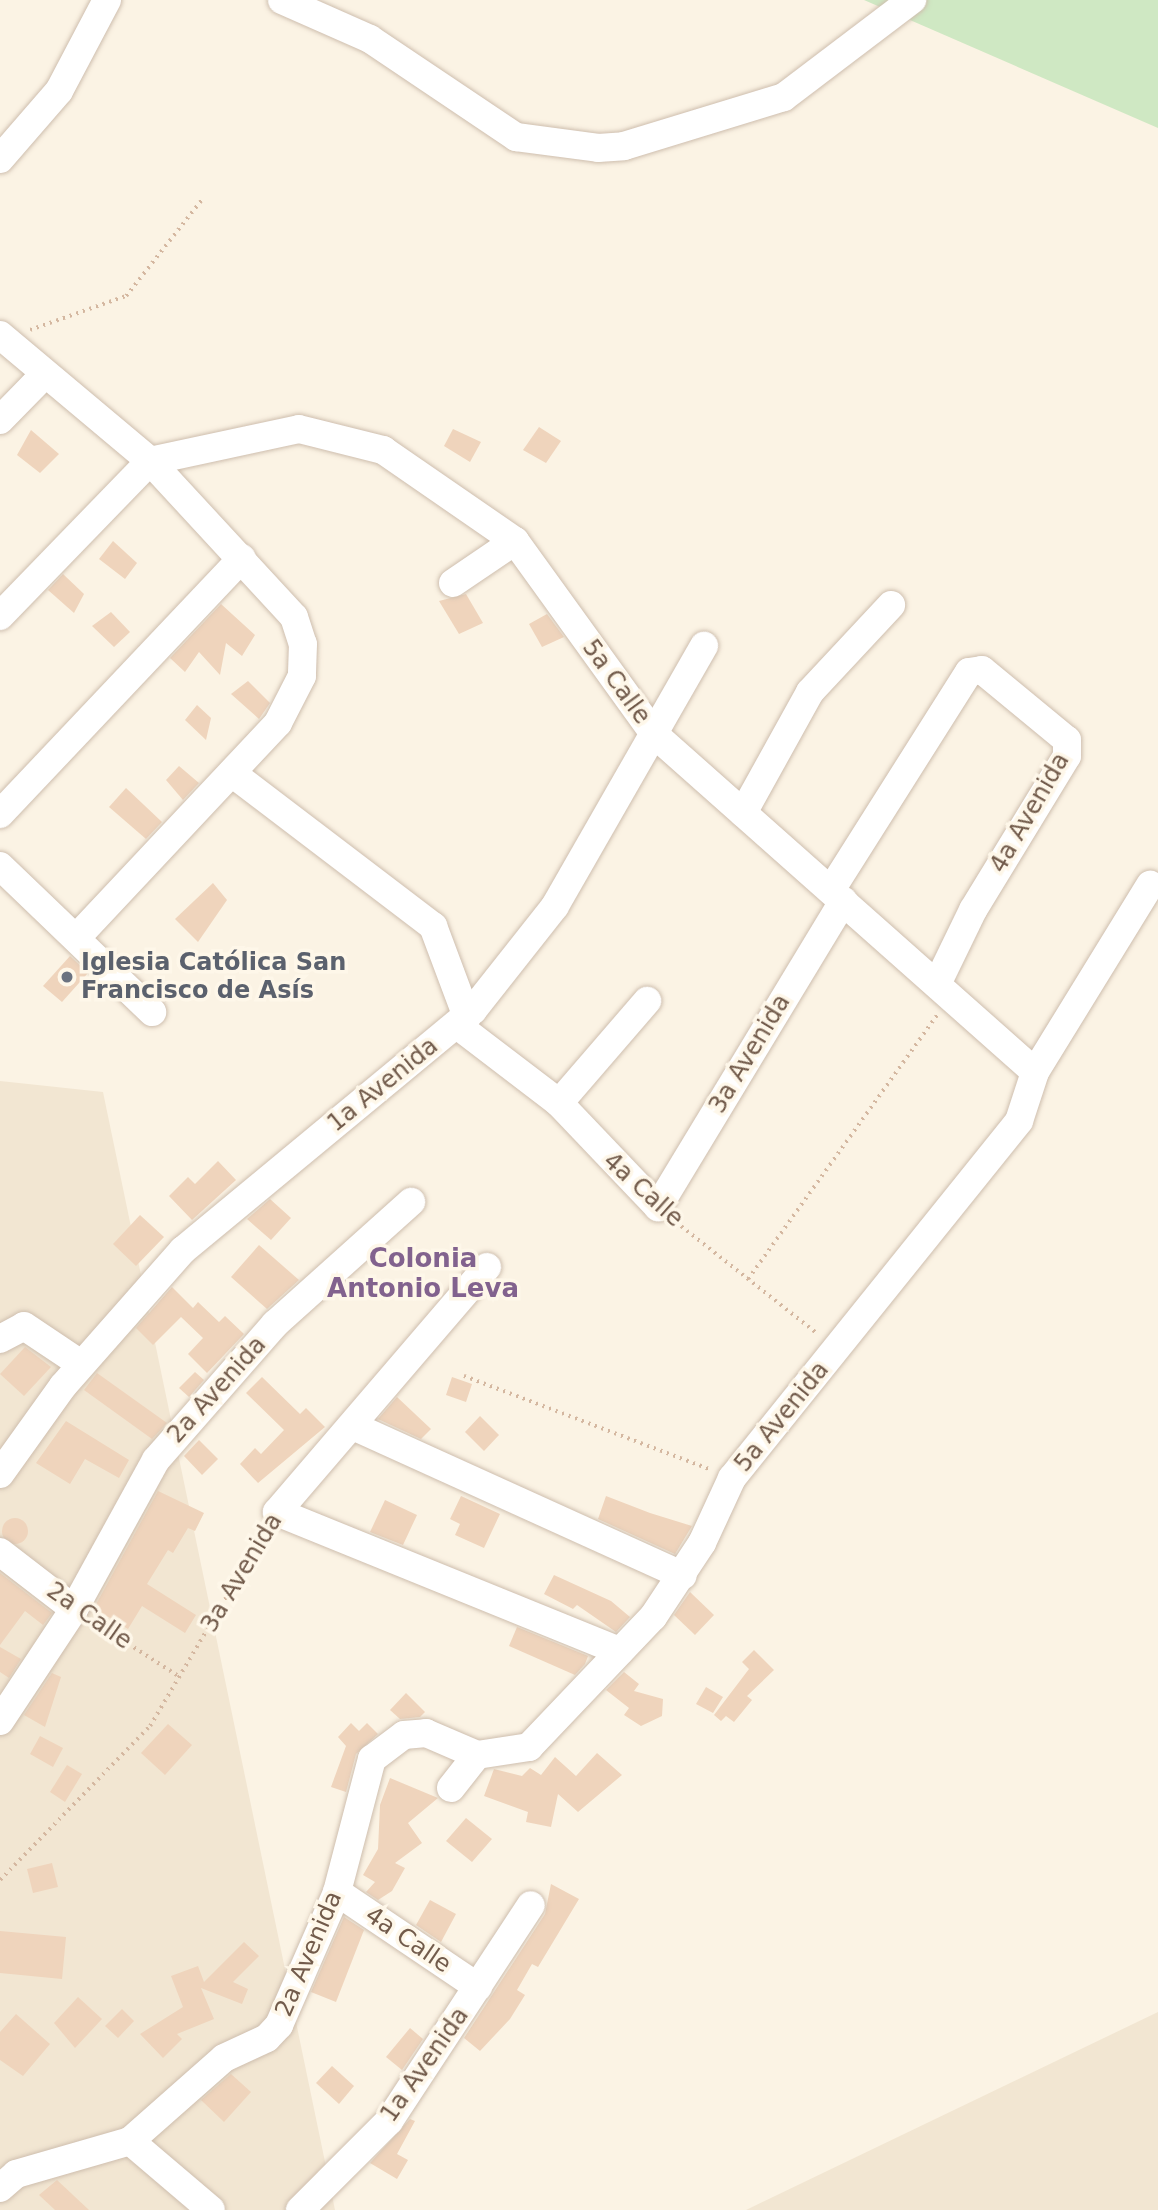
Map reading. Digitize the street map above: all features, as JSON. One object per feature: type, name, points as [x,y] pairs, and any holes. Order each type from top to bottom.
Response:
[{"type":"street","points":[[0,159],[59,91],[107,0]]},
{"type":"street","points":[[282,0],[370,39],[516,137],[598,148],[624,146],[783,97],[912,0]]},
{"type":"street","points":[[2,337],[43,376],[150,461],[294,617],[303,644],[302,676],[278,723],[76,938]]},
{"type":"street","points":[[0,420],[43,376]]},
{"type":"street","name":"5a Calle","points":[[150,461],[299,429],[334,433],[383,450],[514,541],[654,734],[1035,1072]]},
{"type":"street","points":[[0,616],[150,461]]},
{"type":"street","points":[[453,583],[514,541]]},
{"type":"street","points":[[0,814],[242,558]]},
{"type":"street","points":[[743,814],[810,692],[891,605]]},
{"type":"street","name":"1a Avenida","points":[[0,1474],[81,1364],[183,1250],[462,1021],[555,906],[704,646]]},
{"type":"street","name":"3a Avenida","points":[[658,1207],[960,684],[969,672],[982,670]]},
{"type":"street","name":"4a Avenida","points":[[944,990],[1070,747],[982,670]]},
{"type":"street","points":[[232,773],[433,926],[462,1021]]},
{"type":"street","points":[[0,866],[152,1012]]},
{"type":"street","name":"5a Avenida","points":[[477,1755],[529,1747],[621,1651],[683,1576],[732,1478],[1019,1121],[1035,1072],[1150,884]]},
{"type":"street","points":[[559,1102],[647,1001]]},
{"type":"street","name":"4a Calle","points":[[462,1021],[559,1102],[658,1207]]},
{"type":"street","name":"2a Avenida","points":[[0,1721],[74,1609],[171,1442],[327,1272],[411,1202]]},
{"type":"street","name":"3a Avenida","points":[[277,1511],[353,1426],[487,1267]]},
{"type":"street","points":[[0,1339],[24,1326],[81,1364]]},
{"type":"street","points":[[353,1426],[683,1576]]},
{"type":"street","points":[[277,1511],[621,1651]]},
{"type":"street","name":"2a Calle","points":[[0,1552],[74,1609]]},
{"type":"street","name":"2a Avenida","points":[[0,2188],[16,2174],[130,2141],[223,2058],[257,2045],[279,2025],[337,1892],[372,1759],[404,1735],[426,1733],[477,1755]]},
{"type":"street","points":[[451,1788],[477,1755]]},
{"type":"street","name":"4a Calle","points":[[337,1892],[478,1987]]},
{"type":"street","name":"1a Avenida","points":[[300,2210],[389,2121],[531,1905]]},
{"type":"street","points":[[130,2141],[211,2210]]},
{"type":"path","points":[[2,337],[125,296],[203,198]]},
{"type":"path","points":[[748,1279],[944,990]]},
{"type":"path","name":"4a Calle","points":[[658,1207],[837,1349]]},
{"type":"path","points":[[464,1376],[732,1478]]},
{"type":"path","name":"3a Avenida","points":[[0,1880],[150,1726],[277,1511]]},
{"type":"path","name":"2a Calle","points":[[74,1609],[180,1677]]},
{"type":"shaded area","points":[[0,1081],[103,1092],[335,2210],[0,2210]]},
{"type":"shaded area","points":[[1158,2012],[1158,2210],[746,2210]]},
{"type":"green space","points":[[864,0],[1158,0],[1158,128]]},
{"type":"building","points":[[539,427],[561,441],[546,463],[523,450]]},
{"type":"building","points":[[453,429],[481,442],[470,462],[444,446]]},
{"type":"building","points":[[31,430],[59,454],[40,473],[17,455]]},
{"type":"building","points":[[113,541],[137,563],[125,579],[99,559]]},
{"type":"building","points":[[63,574],[84,594],[74,613],[48,590]]},
{"type":"building","points":[[466,594],[483,623],[459,634],[439,601]]},
{"type":"building","points":[[221,604],[255,635],[242,656],[226,643],[220,675],[199,652],[185,672],[170,658]]},
{"type":"building","points":[[111,612],[130,632],[114,647],[92,626]]},
{"type":"building","points":[[547,614],[564,637],[542,647],[529,624]]},
{"type":"building","points":[[248,681],[270,703],[259,719],[231,694]]},
{"type":"building","points":[[197,705],[211,718],[206,740],[185,720]]},
{"type":"building","points":[[179,766],[199,783],[183,800],[166,780]]},
{"type":"building","points":[[126,788],[162,822],[146,839],[109,807]]},
{"type":"building","points":[[213,883],[227,900],[198,942],[175,919]]},
{"type":"building","name":"Iglesia Católica San Francisco de Asís","points":[[70,956],[88,973],[62,1002],[43,986]]},
{"type":"building","points":[[218,1161],[236,1180],[192,1220],[169,1196],[188,1177],[195,1184]]},
{"type":"building","points":[[270,1199],[291,1218],[271,1240],[247,1219]]},
{"type":"building","points":[[140,1215],[164,1237],[136,1266],[113,1244]]},
{"type":"building","points":[[259,1245],[299,1280],[267,1309],[231,1277]]},
{"type":"building","points":[[172,1287],[193,1308],[198,1302],[219,1322],[225,1316],[244,1334],[207,1373],[188,1354],[203,1338],[181,1317],[153,1345],[136,1328]]},
{"type":"building","points":[[25,1347],[51,1367],[24,1396],[0,1374]]},
{"type":"building","points":[[195,1372],[204,1380],[189,1397],[179,1388]]},
{"type":"building","points":[[97,1373],[167,1423],[152,1439],[84,1390]]},
{"type":"building","points":[[262,1377],[300,1414],[306,1408],[325,1427],[258,1483],[240,1464],[255,1448],[261,1454],[284,1430],[246,1393]]},
{"type":"building","points":[[452,1377],[472,1384],[466,1402],[446,1395]]},
{"type":"building","points":[[397,1397],[431,1429],[421,1439],[378,1419]]},
{"type":"building","points":[[480,1416],[499,1435],[484,1451],[465,1432]]},
{"type":"building","points":[[66,1421],[129,1460],[119,1478],[85,1459],[70,1484],[36,1463]]},
{"type":"building","points":[[199,1440],[218,1459],[202,1475],[184,1456]]},
{"type":"building","points":[[158,1491],[204,1513],[195,1531],[188,1528],[173,1553],[168,1550],[147,1584],[196,1615],[185,1633],[142,1606],[128,1629],[94,1608]]},
{"type":"building","points":[[461,1496],[500,1514],[484,1548],[455,1535],[460,1524],[450,1519]]},
{"type":"building","points":[[606,1496],[692,1526],[675,1554],[598,1519]]},
{"type":"building","points":[[385,1500],[417,1515],[403,1545],[370,1532]]},
{"type":"building","points":[[15,1518],[24,1522],[28,1531],[24,1540],[15,1544],[6,1540],[2,1531],[6,1522]]},
{"type":"building","points":[[0,1573],[52,1613],[43,1625],[25,1611],[0,1645]]},
{"type":"building","points":[[554,1575],[611,1601],[630,1617],[616,1632],[577,1605],[573,1609],[544,1594]]},
{"type":"building","points":[[690,1592],[714,1615],[695,1635],[674,1615]]},
{"type":"building","points":[[517,1627],[588,1656],[585,1664],[575,1675],[509,1646]]},
{"type":"building","points":[[0,1647],[21,1659],[9,1678],[0,1672]]},
{"type":"building","points":[[754,1650],[774,1670],[747,1696],[752,1700],[734,1722],[726,1716],[721,1721],[714,1715],[749,1669],[742,1662]]},
{"type":"building","points":[[624,1672],[639,1684],[634,1691],[663,1699],[662,1716],[641,1726],[624,1715],[629,1708],[606,1690]]},
{"type":"building","points":[[52,1673],[61,1677],[45,1727],[24,1715]]},
{"type":"building","points":[[706,1687],[723,1697],[713,1713],[696,1704]]},
{"type":"building","points":[[406,1693],[425,1712],[420,1717],[400,1719],[390,1710]]},
{"type":"building","points":[[351,1723],[359,1731],[367,1723],[378,1734],[356,1754],[346,1792],[331,1787],[346,1746],[338,1737]]},
{"type":"building","points":[[168,1724],[192,1745],[165,1775],[141,1753]]},
{"type":"building","points":[[40,1736],[63,1748],[53,1767],[30,1754]]},
{"type":"building","points":[[597,1753],[622,1775],[578,1812],[558,1794],[551,1827],[526,1822],[528,1812],[484,1796],[494,1769],[522,1776],[530,1768],[541,1775],[555,1757],[576,1776]]},
{"type":"building","points":[[67,1765],[82,1774],[65,1802],[50,1792]]},
{"type":"building","points":[[390,1778],[438,1798],[408,1823],[422,1843],[395,1863],[405,1868],[392,1891],[378,1900],[366,1892],[375,1882],[363,1875],[378,1849],[380,1805]]},
{"type":"building","points":[[466,1818],[492,1839],[472,1862],[446,1841]]},
{"type":"building","points":[[52,1863],[58,1887],[33,1893],[27,1869]]},
{"type":"building","points":[[551,1884],[579,1899],[538,1967],[532,1964],[517,1990],[525,1995],[510,2019],[480,2051],[464,2038],[545,1914]]},
{"type":"building","points":[[430,1900],[456,1914],[441,1942],[416,1925]]},
{"type":"building","points":[[344,1917],[364,1930],[336,2002],[311,1992]]},
{"type":"building","points":[[0,1931],[66,1937],[62,1979],[0,1973]]},
{"type":"building","points":[[244,1942],[259,1956],[233,1982],[248,1989],[242,2004],[201,1988],[214,2019],[177,2034],[182,2039],[163,2058],[140,2034],[183,2007],[171,1976],[198,1966],[204,1982]]},
{"type":"building","points":[[78,1997],[102,2019],[75,2048],[54,2023]]},
{"type":"building","points":[[122,2009],[134,2021],[118,2038],[105,2026]]},
{"type":"building","points":[[16,2014],[50,2044],[23,2076],[0,2060],[0,2032]]},
{"type":"building","points":[[410,2028],[423,2039],[402,2070],[386,2057]]},
{"type":"building","points":[[332,2066],[354,2086],[339,2104],[316,2083]]},
{"type":"building","points":[[231,2074],[251,2092],[224,2122],[201,2100]]},
{"type":"building","points":[[410,2119],[415,2121],[397,2154],[408,2160],[397,2179],[370,2163]]},
{"type":"building","points":[[57,2180],[89,2210],[55,2210],[39,2195]]},
{"type":"place","name":"Iglesia Católica San Francisco de Asís","points":[[67,977]]},
{"type":"district","name":"Colonia Antonio Leva","points":[[423,1274]]}]
